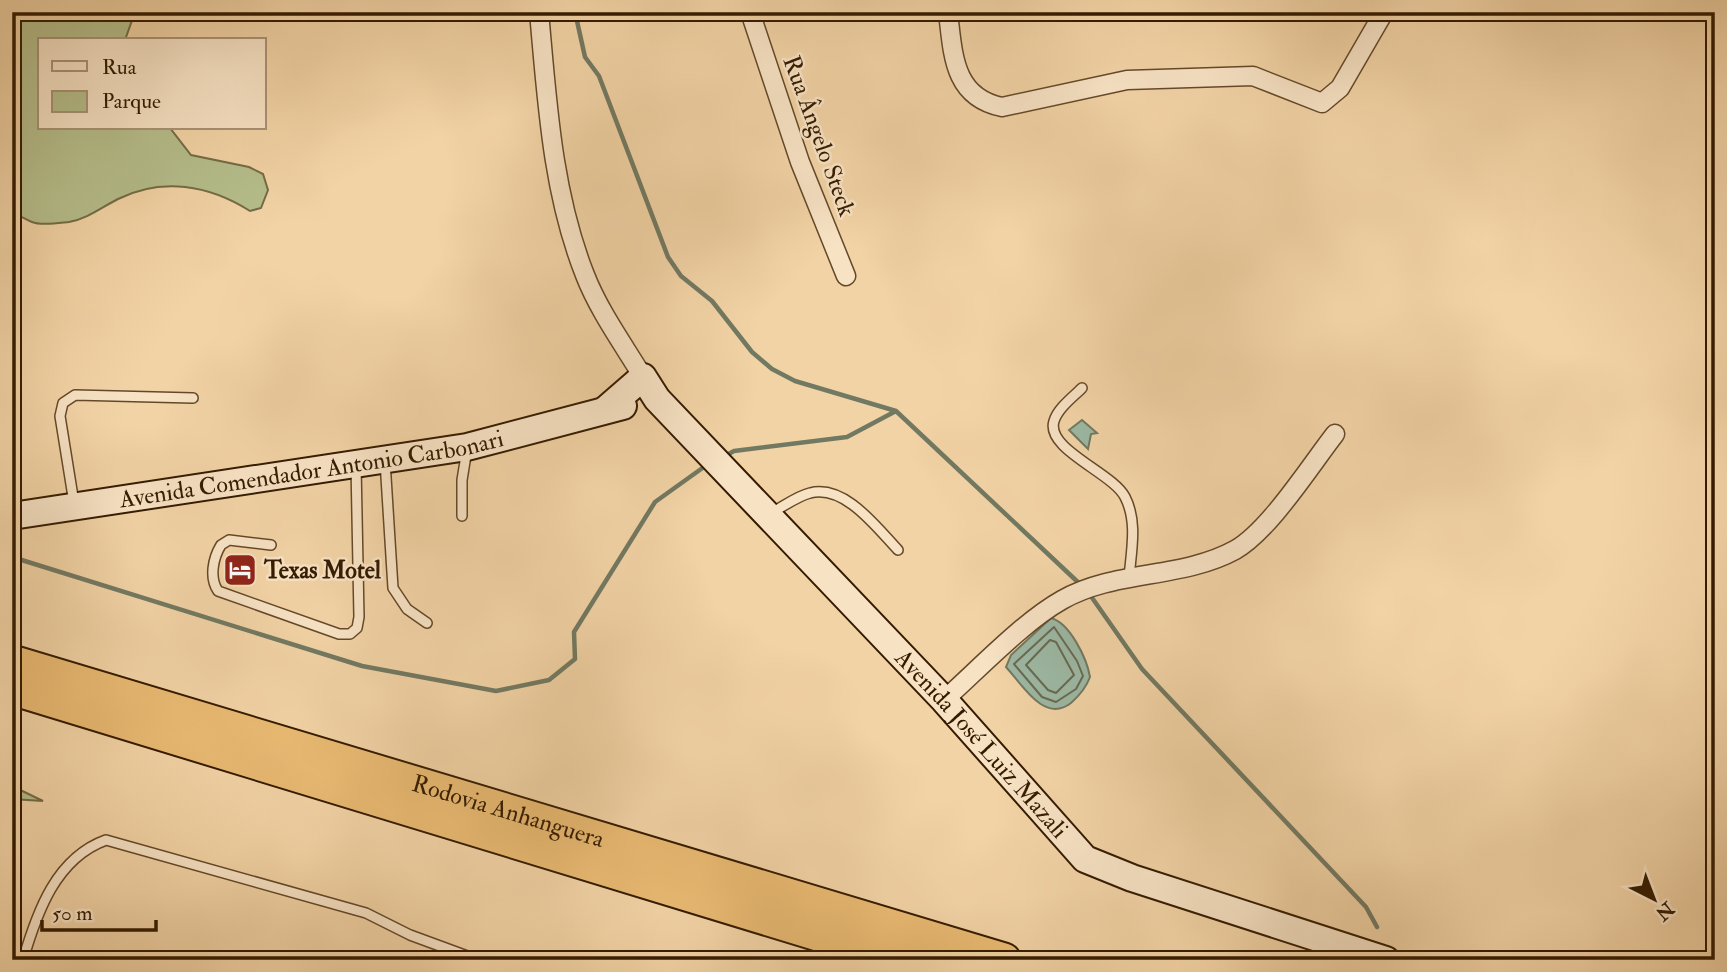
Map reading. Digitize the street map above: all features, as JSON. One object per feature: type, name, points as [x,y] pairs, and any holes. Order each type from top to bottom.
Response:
[{"type":"highway","name":"Rodovia Anhanguera","points":[[12,662],[1004,960]]},
{"type":"highway","name":"Rodovia Anhanguera","points":[[12,688],[903,960]]},
{"type":"main road","name":"Avenida Comendador Antonio Carbonari","points":[[12,516],[74,504],[467,447],[606,410],[650,388]]},
{"type":"main road","name":"Avenida José Luiz Mazali","points":[[650,388],[738,486],[944,700],[1085,859],[1132,878],[1386,960]]},
{"type":"street","points":[[539,12],[556,169],[570,234],[586,278],[650,388]]},
{"type":"street","name":"Rua Ângelo Steck","points":[[750,12],[800,162],[846,276]]},
{"type":"street","points":[[948,12],[954,58],[965,88],[985,103],[1002,107],[1127,80],[1253,76],[1322,103],[1340,88],[1384,12]]},
{"type":"street","points":[[944,700],[1062,600],[1100,584],[1192,564],[1234,551],[1255,536],[1335,434]]},
{"type":"lane","points":[[1083,388],[1059,411],[1053,422],[1054,433],[1063,446],[1104,474],[1125,495],[1132,517],[1129,578]]},
{"type":"lane","points":[[74,504],[60,416],[63,403],[75,395],[194,398]]},
{"type":"lane","points":[[463,516],[462,480],[467,447]]},
{"type":"lane","points":[[385,459],[393,588],[407,609],[427,623]]},
{"type":"lane","points":[[271,545],[229,540],[221,545],[212,573],[213,584],[218,591],[228,597],[339,634],[350,634],[357,628],[356,464]]},
{"type":"lane","points":[[767,516],[811,492],[838,496],[857,509],[898,550]]},
{"type":"lane","points":[[23,960],[33,925],[66,864],[86,848],[106,841],[366,913],[410,935],[478,960]]},
{"type":"green space","points":[[12,12],[135,12],[126,38],[38,38],[38,130],[172,130],[191,155],[249,167],[263,174],[268,190],[261,208],[250,211],[202,190],[168,186],[135,192],[88,216],[69,222],[40,224],[12,214]]},
{"type":"green space","points":[[12,786],[43,801],[12,799]]},
{"type":"water","points":[[1082,420],[1097,433],[1091,434],[1088,449],[1069,430]]},
{"type":"water","points":[[1051,618],[1071,634],[1090,677],[1085,688],[1071,703],[1052,709],[1034,699],[1006,667],[1011,655]]},
{"type":"waterway","points":[[575,12],[585,57],[599,76],[668,257],[681,276],[712,301],[752,352],[772,369],[795,381],[896,411],[1082,586]]},
{"type":"waterway","points":[[725,456],[734,451],[847,437],[896,411]]},
{"type":"waterway","points":[[12,557],[362,666],[496,691],[549,680],[575,659],[574,632],[655,502],[708,464]]},
{"type":"waterway","points":[[1088,592],[1142,669],[1366,907],[1377,927]]},
{"type":"place","name":"Texas Motel","points":[[240,570]]}]
